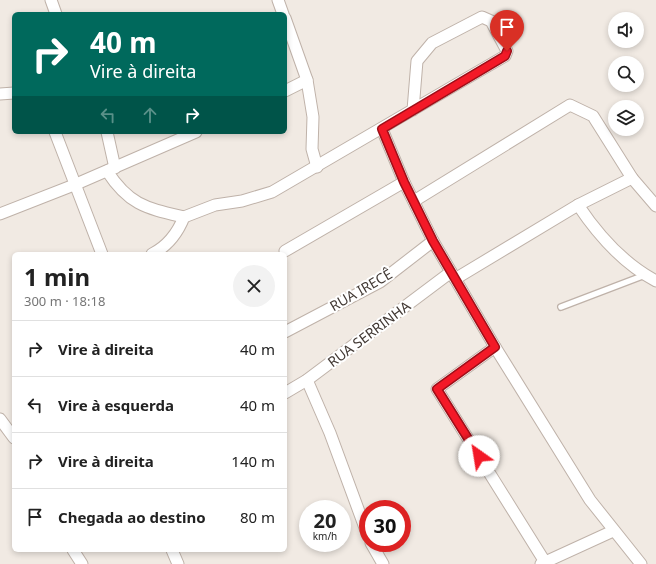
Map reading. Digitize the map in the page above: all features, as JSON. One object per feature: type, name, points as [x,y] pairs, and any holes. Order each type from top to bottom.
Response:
[{"type":"street","points":[[51,0],[55,12]]},
{"type":"street","points":[[278,0],[282,12]]},
{"type":"street","points":[[107,134],[111,170],[116,186],[130,200],[151,209],[184,217],[215,205],[242,201],[272,192],[317,167],[505,56],[507,51],[491,21],[482,17],[432,43],[417,61],[413,110]]},
{"type":"street","points":[[287,24],[307,80],[313,117],[312,148],[317,167]]},
{"type":"street","points":[[287,90],[307,80]]},
{"type":"street","points":[[0,94],[12,93]]},
{"type":"street","points":[[414,202],[570,105],[593,116],[632,178],[656,206]]},
{"type":"street","points":[[382,129],[404,182],[433,241],[495,347],[590,500],[613,531],[641,564]]},
{"type":"street","points":[[56,134],[74,185],[101,252]]},
{"type":"street","points":[[0,214],[111,170],[192,134]]},
{"type":"street","name":"RUA SERRINHA","points":[[287,392],[307,380],[453,276],[578,205],[632,178]]},
{"type":"street","points":[[285,251],[404,182]]},
{"type":"street","points":[[578,205],[594,229],[639,272],[656,281]]},
{"type":"street","points":[[155,252],[167,244],[178,231],[184,217]]},
{"type":"street","name":"RUA IRECÊ","points":[[287,331],[380,282],[433,241]]},
{"type":"street","points":[[495,347],[437,389],[543,563],[613,531]]},
{"type":"street","points":[[307,380],[330,434],[359,512]]},
{"type":"street","points":[[0,419],[12,435]]},
{"type":"street","points":[[74,552],[82,564]]},
{"type":"street","points":[[173,552],[178,564]]},
{"type":"street","points":[[376,552],[383,564]]},
{"type":"lane","points":[[561,308],[645,275]]},
{"type":"route","points":[[479,456],[437,389],[495,347],[433,241],[404,182],[382,129],[505,56],[507,51]]}]
